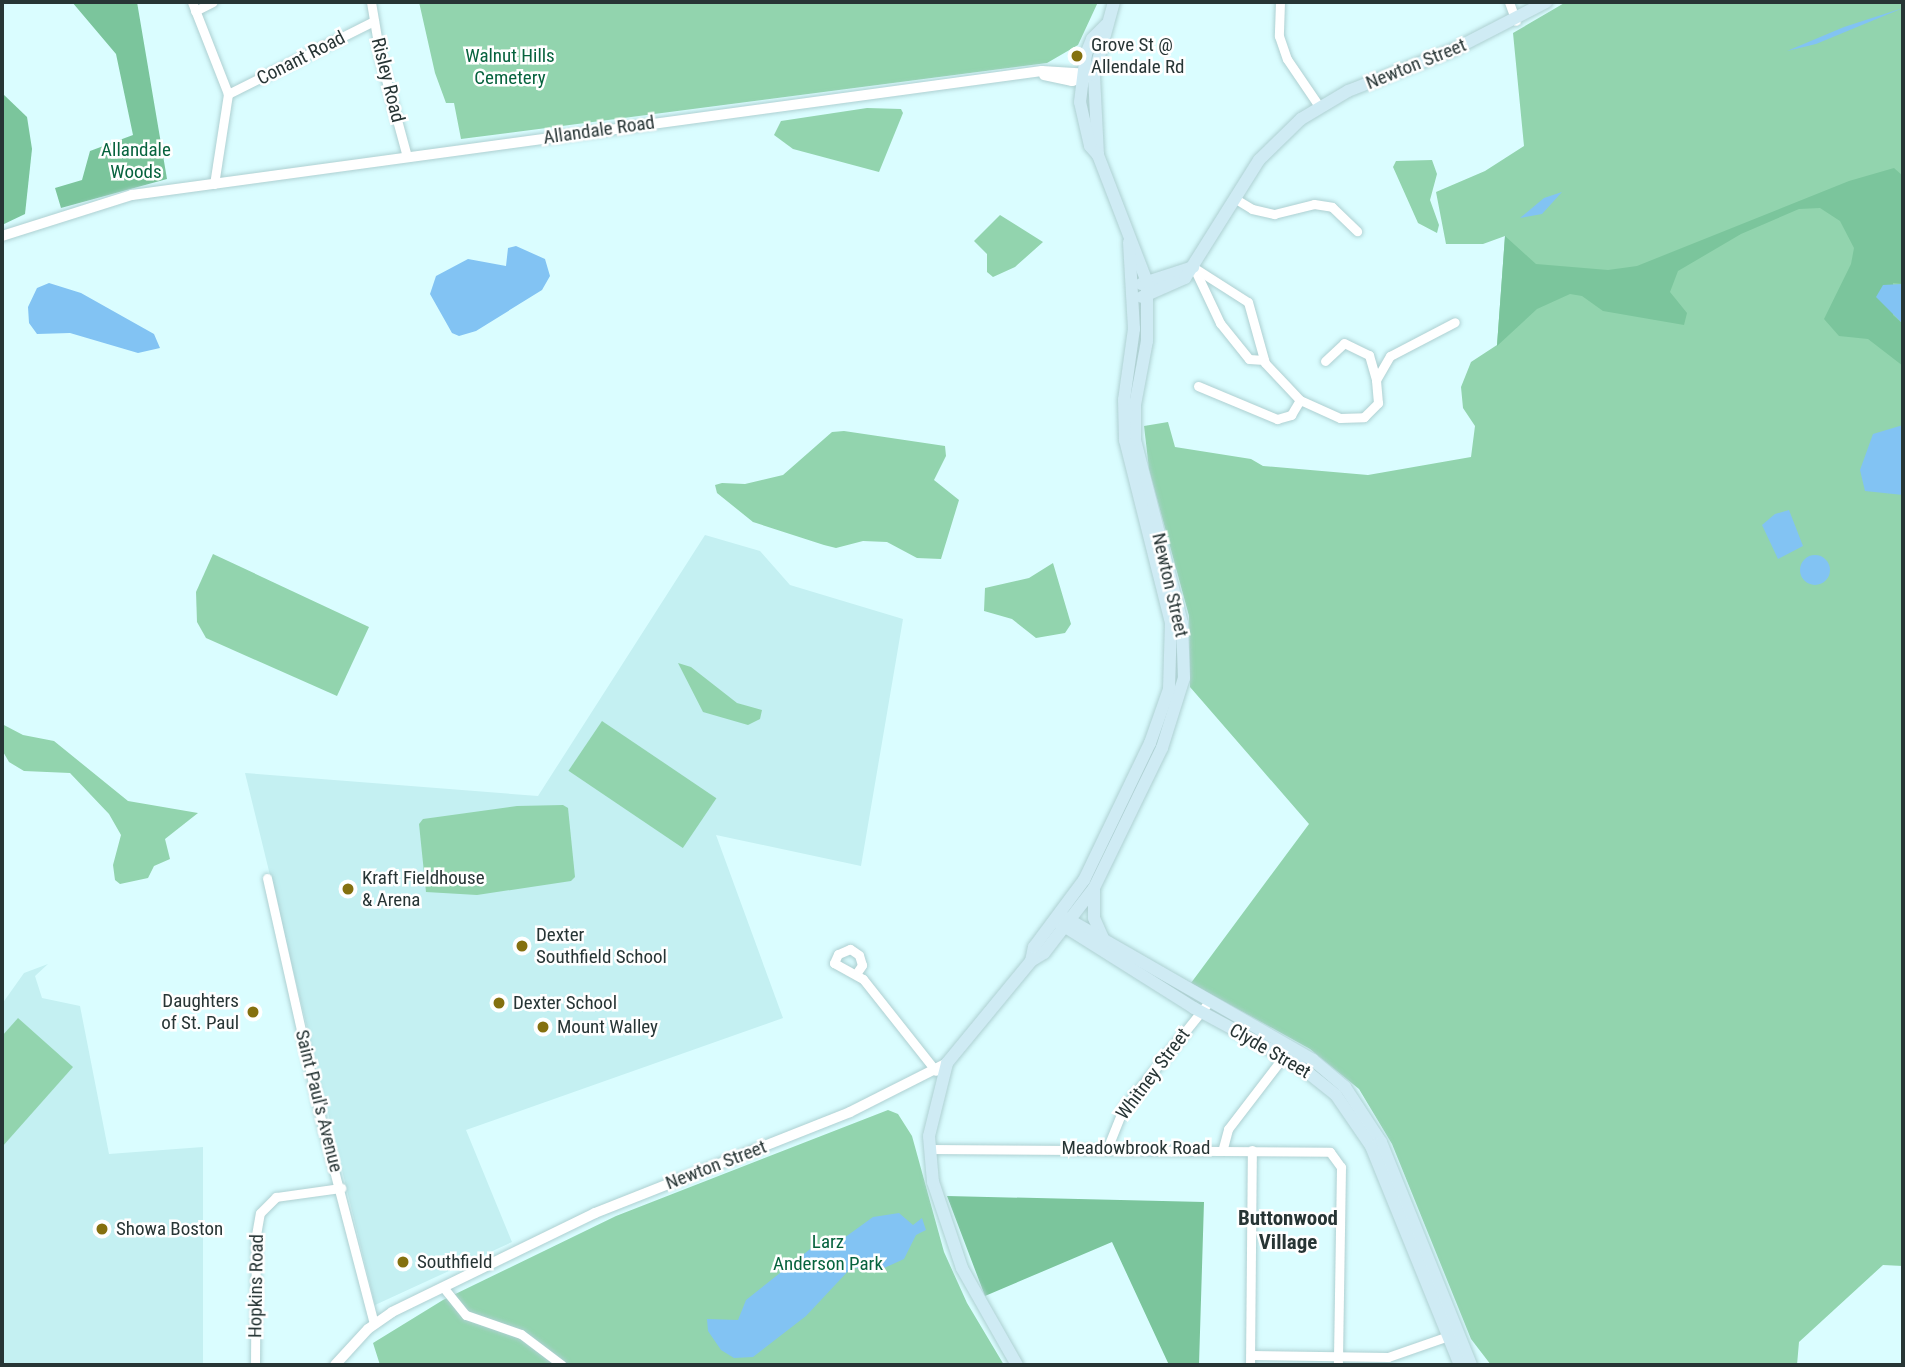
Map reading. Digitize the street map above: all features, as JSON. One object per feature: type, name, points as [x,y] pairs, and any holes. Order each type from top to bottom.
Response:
[{"type":"main road","points":[[1114,2],[1106,25],[1092,39],[1085,76],[1098,155],[1129,242],[1141,290]]},
{"type":"main road","name":"Newton Street","points":[[1141,290],[1176,285],[1193,267],[1234,198],[1276,140],[1319,106],[1516,20],[1546,2]]},
{"type":"main road","name":"Newton Street","points":[[1062,920],[1094,888],[1165,741],[1184,678],[1182,623],[1135,440],[1141,290]]},
{"type":"main road","name":"Newton Street","points":[[942,1067],[1031,961],[1044,954],[1091,867],[1150,743],[1166,702],[1173,666],[1171,623],[1125,440],[1141,290]]},
{"type":"main road","points":[[1094,888],[1094,918],[1106,943]]},
{"type":"main road","name":"Clyde Street","points":[[1062,920],[1106,943],[1205,1008]]},
{"type":"main road","name":"Clyde Street","points":[[1062,920],[1205,1008],[1337,1079],[1366,1113],[1453,1335],[1460,1365]]},
{"type":"main road","points":[[942,1067],[932,1115],[929,1149],[940,1206],[962,1268],[1017,1365]]},
{"type":"main road","name":"Clyde Street","points":[[1453,1335],[1471,1365]]},
{"type":"street","points":[[214,2],[193,6],[228,94],[214,184]]},
{"type":"street","name":"Risley Road","points":[[371,2],[407,157]]},
{"type":"street","points":[[1280,2],[1283,48],[1319,106]]},
{"type":"street","points":[[1509,2],[1516,20]]},
{"type":"street","name":"Conant Road","points":[[228,94],[374,21]]},
{"type":"street","name":"Allandale Road","points":[[2,236],[101,202],[171,190],[1027,75],[1085,76]]},
{"type":"street","points":[[1234,198],[1252,209],[1274,214],[1314,204],[1332,206],[1357,232]]},
{"type":"street","points":[[1193,267],[1220,323],[1249,359],[1264,360]]},
{"type":"street","points":[[1193,267],[1248,302],[1264,360],[1278,381],[1300,400],[1340,418],[1364,417],[1378,403],[1376,380],[1368,355],[1344,343],[1325,361]]},
{"type":"street","points":[[1376,380],[1390,356],[1455,322]]},
{"type":"street","points":[[1198,386],[1277,419],[1291,415],[1300,400]]},
{"type":"street","name":"Saint Paul's Avenue","points":[[267,878],[341,1188],[371,1327]]},
{"type":"street","points":[[856,974],[942,1067]]},
{"type":"street","name":"Whitney Street","points":[[1107,1149],[1123,1110],[1205,1008]]},
{"type":"street","points":[[1223,1148],[1228,1129],[1287,1052]]},
{"type":"street","name":"Newton Street","points":[[335,1365],[371,1327],[443,1287],[605,1208],[850,1112],[942,1067]]},
{"type":"street","name":"Meadowbrook Road","points":[[929,1149],[1223,1148],[1330,1152],[1339,1161],[1338,1362]]},
{"type":"street","points":[[1252,1150],[1248,1226],[1250,1360],[1338,1362],[1398,1356],[1453,1335]]},
{"type":"street","name":"Hopkins Road","points":[[255,1365],[256,1236],[260,1213],[276,1196],[341,1188]]},
{"type":"street","points":[[443,1287],[466,1315],[521,1334],[562,1365]]},
{"type":"shaded area","name":"Dexter Southfield School","points":[[705,535],[760,551],[790,585],[903,619],[861,866],[716,835],[783,1018],[466,1130],[512,1242],[375,1305],[245,773],[538,796]]},
{"type":"shaded area","name":"Showa Boston","points":[[48,964],[35,976],[42,998],[80,1006],[109,1154],[203,1147],[203,1365],[2,1365],[2,1004],[24,973]]},
{"type":"green space","name":"Allandale Woods","points":[[72,2],[137,2],[167,179],[61,208],[55,188],[82,180],[90,151],[133,135],[116,54]]},
{"type":"green space","name":"Walnut Hills Cemetery","points":[[419,2],[1098,2],[1078,45],[1047,63],[461,139],[454,103],[446,103],[435,73]]},
{"type":"green space","points":[[1566,2],[1903,2],[1903,1266],[1883,1265],[1799,1342],[1797,1365],[1491,1365],[1471,1339],[1392,1144],[1359,1089],[1310,1049],[1191,983],[1309,824],[1190,687],[1189,616],[1149,469],[1144,426],[1168,422],[1175,447],[1251,459],[1263,466],[1368,475],[1471,457],[1475,426],[1463,408],[1461,387],[1471,362],[1497,345],[1505,236],[1483,244],[1446,244],[1436,192],[1485,171],[1524,146],[1513,33]]},
{"type":"green space","points":[[2,93],[27,117],[32,149],[25,214],[2,225]]},
{"type":"green space","points":[[867,108],[901,109],[903,113],[879,172],[793,149],[774,135],[781,121]]},
{"type":"green space","points":[[1432,160],[1437,174],[1430,200],[1439,225],[1437,233],[1418,223],[1393,167],[1396,161]]},
{"type":"green space","points":[[1894,168],[1903,176],[1903,284],[1893,283],[1893,315],[1903,324],[1903,366],[1868,339],[1839,336],[1824,319],[1851,264],[1854,248],[1840,221],[1820,208],[1799,209],[1741,234],[1678,271],[1670,292],[1687,313],[1684,325],[1603,311],[1582,296],[1570,294],[1537,309],[1497,346],[1505,236],[1536,264],[1608,270],[1637,266],[1849,181]]},
{"type":"green space","points":[[1000,215],[1043,242],[1015,267],[993,277],[987,272],[987,254],[974,241]]},
{"type":"green space","points":[[844,431],[945,446],[946,456],[934,480],[959,500],[941,559],[917,558],[887,542],[863,541],[836,548],[824,545],[753,522],[717,493],[715,485],[722,483],[745,484],[783,475],[832,432]]},
{"type":"green space","points":[[213,554],[369,627],[337,696],[206,638],[197,622],[196,592]]},
{"type":"green space","points":[[1053,563],[1071,624],[1065,633],[1036,638],[1012,619],[984,611],[985,588],[1029,578]]},
{"type":"green space","points":[[678,663],[691,667],[737,703],[762,710],[760,719],[748,725],[703,712]]},
{"type":"green space","points":[[602,721],[716,798],[683,848],[568,771]]},
{"type":"green space","points":[[2,724],[23,735],[54,741],[128,801],[198,813],[165,839],[170,859],[154,866],[148,878],[120,884],[115,880],[113,865],[121,835],[109,814],[70,773],[24,771],[9,762],[2,750]]},
{"type":"green space","points":[[563,805],[568,808],[575,877],[571,881],[477,895],[426,892],[419,824],[423,819],[517,806]]},
{"type":"green space","points":[[18,1018],[73,1067],[2,1147],[2,1036]]},
{"type":"green space","name":"Larz Anderson Park","points":[[888,1110],[898,1114],[912,1136],[944,1252],[967,1303],[1004,1365],[380,1365],[373,1343],[443,1300],[616,1216]]},
{"type":"green space","points":[[947,1196],[1204,1202],[1199,1365],[1169,1365],[1112,1242],[985,1296]]},
{"type":"water","points":[[1903,8],[1816,44],[1787,51],[1844,27]]},
{"type":"water","points":[[1562,192],[1542,214],[1520,218],[1544,198]]},
{"type":"water","points":[[516,246],[545,259],[550,276],[542,290],[476,331],[459,336],[452,333],[430,294],[436,276],[468,259],[506,266],[508,248]]},
{"type":"water","points":[[49,283],[81,293],[154,334],[160,348],[138,353],[70,333],[37,334],[29,323],[28,307],[37,288]]},
{"type":"water","points":[[1903,284],[1903,324],[1876,297],[1883,285]]},
{"type":"water","points":[[1903,425],[1903,495],[1865,491],[1860,470],[1873,434]]},
{"type":"water","points":[[1789,510],[1803,546],[1778,559],[1762,525],[1775,514]]},
{"type":"water","points":[[1815,555],[1821,556],[1829,564],[1829,576],[1821,584],[1815,585],[1809,584],[1801,576],[1800,570],[1801,564],[1809,556]]},
{"type":"water","points":[[899,1213],[913,1225],[922,1218],[926,1230],[916,1235],[904,1259],[882,1269],[851,1268],[806,1316],[753,1357],[734,1358],[721,1350],[708,1331],[707,1319],[738,1320],[746,1300],[814,1246],[844,1238],[873,1217]]},
{"type":"place","name":"Grove St @ Allendale Rd","points":[[1077,56]]},
{"type":"place","name":"Kraft Fieldhouse & Arena","points":[[348,889]]},
{"type":"place","name":"Dexter Southfield School","points":[[522,946]]},
{"type":"place","name":"Dexter School","points":[[499,1003]]},
{"type":"place","name":"Daughters of St. Paul","points":[[253,1012]]},
{"type":"place","name":"Mount Walley","points":[[543,1027]]},
{"type":"place","name":"Showa Boston","points":[[102,1229]]},
{"type":"place","name":"Southfield","points":[[403,1262]]},
{"type":"district","name":"Buttonwood Village","points":[[1288,1230]]}]
